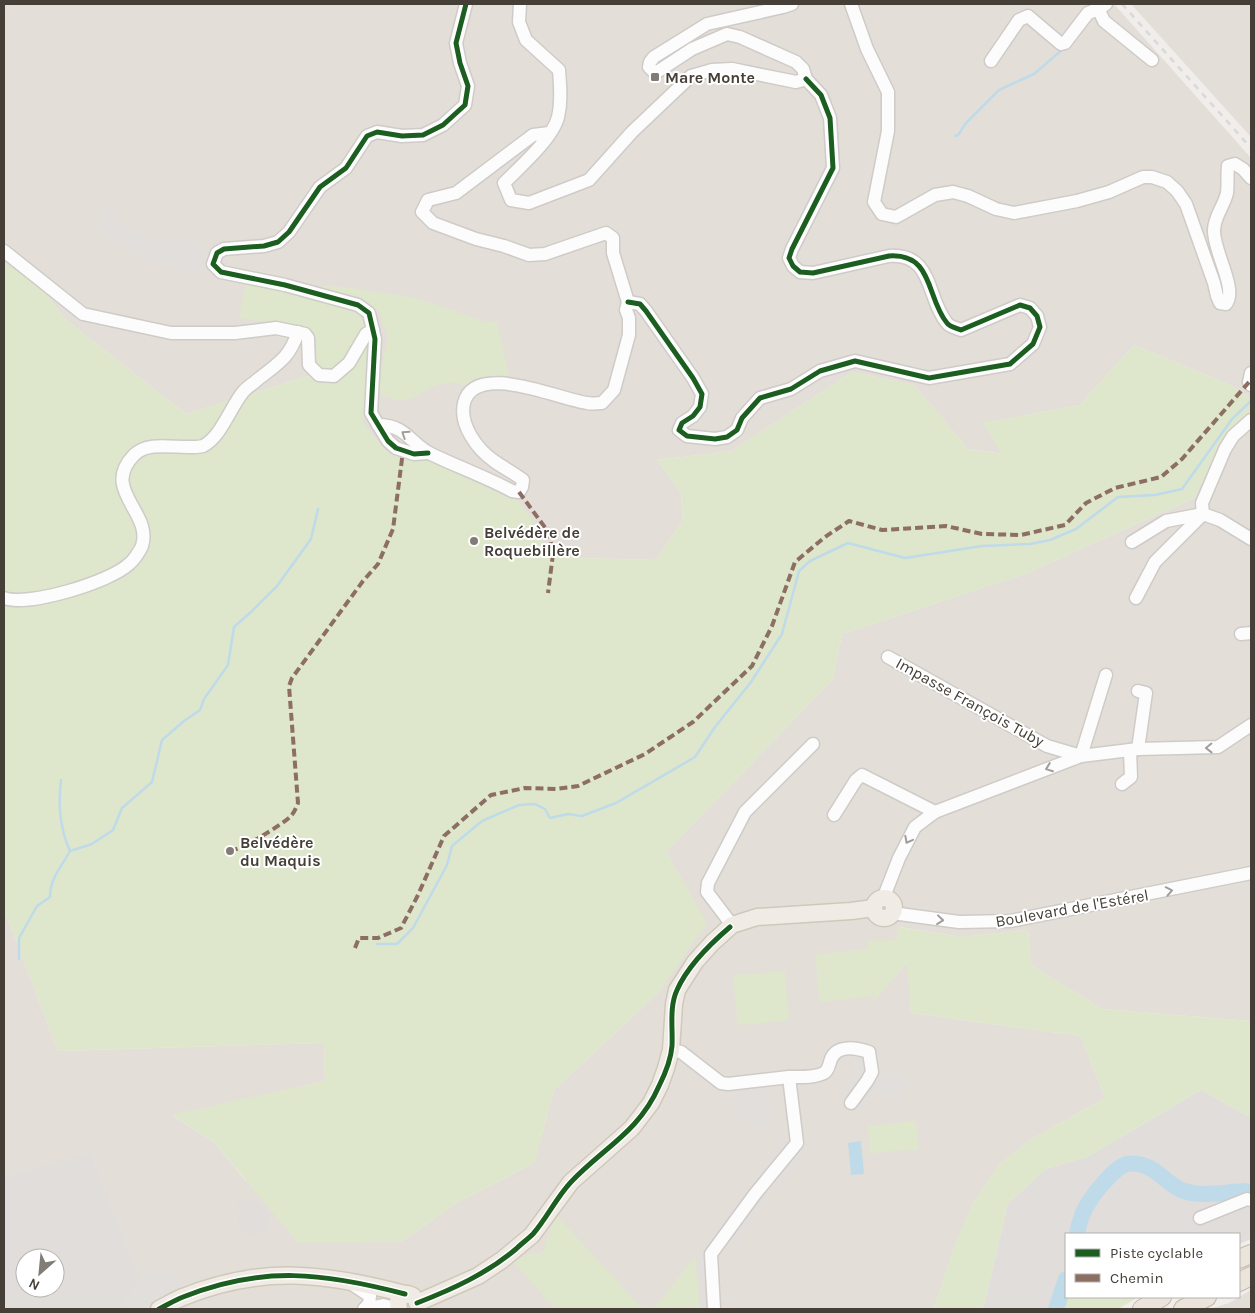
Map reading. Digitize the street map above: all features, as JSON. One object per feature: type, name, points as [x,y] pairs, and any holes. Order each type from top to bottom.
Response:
[{"type":"highway","points":[[1142,1309],[1160,1298]]},
{"type":"highway","points":[[1184,1309],[1205,1298]]},
{"type":"main road","points":[[159,1309],[183,1297],[228,1282],[262,1276],[314,1275],[348,1280],[407,1302],[453,1288],[478,1276],[502,1260],[532,1235],[571,1182],[632,1128],[643,1115],[660,1085],[671,1050],[674,1004],[677,990],[695,962],[732,925],[757,917],[851,912],[878,904],[876,914],[880,917],[886,918],[892,913]]},
{"type":"street","points":[[428,453],[414,454],[396,448],[388,440],[371,414],[375,352],[369,313],[358,305],[285,285],[221,272],[213,264],[216,252],[224,249],[264,246],[278,242],[289,232],[320,187],[346,168],[367,136],[376,132],[402,136],[423,135],[443,125],[465,105],[468,86],[460,63],[456,43],[466,4]]},
{"type":"street","points":[[520,4],[519,22],[526,40],[559,70],[560,93],[558,118],[549,133],[536,151],[504,183],[511,200],[529,203],[589,180],[632,132],[691,76],[712,70],[732,69],[796,82],[806,79]]},
{"type":"street","points":[[628,302],[640,304],[646,311],[694,378],[702,394],[700,407],[693,416],[682,423],[680,430],[687,436],[715,439],[727,438],[737,430],[742,418],[760,398],[791,389],[820,370],[855,361],[929,378],[1010,364],[1033,344],[1040,327],[1037,316],[1030,308],[1020,306],[961,330],[948,325],[939,310],[924,272],[915,263],[901,255],[888,256],[813,273],[800,272],[793,266],[789,258],[792,249],[833,168],[830,118],[822,95],[806,79],[803,69],[796,62],[740,37],[727,34],[692,48],[659,71],[653,71],[649,68],[649,63],[654,57],[707,24],[792,4]]},
{"type":"street","points":[[851,4],[867,49],[888,92],[888,131],[874,202],[882,214],[896,217],[935,195],[953,192],[968,196],[996,209],[1014,213],[1077,201],[1109,192],[1143,177],[1152,177],[1167,182],[1177,191],[1186,204],[1217,296],[1220,303],[1226,304],[1229,300],[1230,291],[1216,245],[1214,229],[1227,194],[1228,166],[1235,164],[1243,169],[1251,178]]},
{"type":"street","points":[[991,61],[1019,20],[1028,16],[1061,44],[1065,43],[1088,13],[1100,5],[1104,21],[1152,60]]},
{"type":"street","points":[[378,425],[387,425],[407,434],[428,453],[512,491],[519,492],[523,480],[494,461],[478,445],[465,427],[464,407],[466,396],[479,386],[515,384],[588,404],[602,403],[614,390],[629,335],[629,318],[626,310],[628,302],[604,251],[613,238],[606,233],[545,254],[529,255],[476,239],[433,223],[422,212],[428,200],[456,193],[533,135],[549,133]]},
{"type":"street","points":[[433,223],[432,227],[441,235]]},
{"type":"street","points":[[4,251],[83,314],[171,333],[235,333],[276,328],[305,334],[308,338],[309,365],[319,375],[334,376],[349,363],[366,334],[373,330]]},
{"type":"street","points":[[4,598],[8,600],[32,600],[80,588],[111,576],[130,564],[142,545],[142,527],[123,492],[121,480],[125,468],[134,455],[146,446],[202,447],[216,436],[244,391],[280,363],[292,348],[298,332]]},
{"type":"street","points":[[1251,373],[1249,382],[1251,385]]},
{"type":"street","points":[[1203,514],[1202,503],[1225,449],[1232,436],[1251,420]]},
{"type":"street","points":[[1136,598],[1155,562],[1203,514]]},
{"type":"street","points":[[1132,542],[1166,521],[1203,514],[1220,520],[1251,539]]},
{"type":"street","name":"Impasse François Tuby","points":[[888,656],[1046,746],[1081,756]]},
{"type":"street","points":[[1081,756],[1106,675]]},
{"type":"street","points":[[1128,784],[1146,692],[1138,691]]},
{"type":"street","points":[[878,904],[915,827],[935,812],[1081,756],[1134,749],[1218,748],[1251,726]]},
{"type":"street","points":[[732,925],[707,892],[708,883],[745,812],[813,744]]},
{"type":"street","points":[[834,815],[856,780],[862,775],[935,812]]},
{"type":"street","name":"Boulevard de l'Estérel","points":[[892,913],[959,922],[1010,922],[1251,873]]},
{"type":"street","points":[[671,1050],[681,1052],[721,1083],[728,1084],[790,1077],[808,1077],[827,1070],[832,1056],[842,1049],[858,1049],[869,1052],[872,1072],[851,1103]]},
{"type":"street","points":[[714,1309],[711,1254],[755,1194],[796,1143],[790,1077]]},
{"type":"street","points":[[1200,1218],[1247,1199],[1251,1200]]},
{"type":"street","points":[[348,1280],[370,1296],[369,1304],[365,1309]]},
{"type":"street","points":[[365,1309],[383,1304],[407,1302]]},
{"type":"shaded area","points":[[4,4],[1114,4],[1251,158],[1251,398],[1230,385],[1134,345],[1080,405],[984,423],[1003,454],[968,449],[914,385],[852,372],[732,451],[657,460],[681,493],[683,521],[656,560],[539,557],[436,461],[385,451],[321,372],[186,414],[66,320],[24,268],[4,254]]},
{"type":"shaded area","points":[[1131,4],[1251,4],[1251,137]]},
{"type":"shaded area","points":[[112,204],[121,226],[137,234],[154,241],[184,238],[199,245],[207,276],[155,263],[121,245],[98,227]]},
{"type":"shaded area","points":[[1251,410],[1251,1021],[1102,1009],[1031,965],[1028,930],[962,937],[899,927],[897,940],[874,1001],[908,961],[911,1013],[1081,1036],[1105,1098],[1030,1140],[1000,1164],[975,1200],[953,1250],[934,1309],[4,1309],[4,909],[58,1051],[324,1043],[325,1081],[173,1116],[215,1143],[245,1180],[401,1242],[458,1202],[534,1163],[554,1090],[658,993],[706,923],[666,852],[833,679],[842,634],[1025,574],[1194,498],[1227,432]]},
{"type":"shaded area","points":[[860,1043],[874,1047],[877,1062],[883,1074],[902,1077],[905,1082],[901,1098],[893,1100],[879,1095],[874,1090],[862,1110],[841,1095],[857,1073],[859,1066],[856,1055]]},
{"type":"shaded area","points":[[760,1082],[772,1115],[758,1132],[731,1107],[738,1098],[731,1085]]},
{"type":"shaded area","points":[[1201,1090],[1251,1118],[1251,1239],[1240,1244],[1240,1233],[1065,1233],[1065,1290],[1057,1309],[983,1309],[1008,1204],[1045,1169],[1087,1157]]},
{"type":"shaded area","points":[[784,1138],[804,1156],[778,1185],[768,1188],[766,1199],[736,1242],[727,1242],[717,1258],[720,1309],[702,1309],[697,1256]]},
{"type":"shaded area","points":[[90,1152],[144,1290],[120,1309],[4,1309],[4,1178]]},
{"type":"shaded area","points":[[251,1199],[262,1204],[270,1216],[270,1223],[266,1230],[260,1234],[246,1233],[237,1222],[239,1211],[237,1202]]},
{"type":"shaded area","points":[[165,1267],[168,1272],[174,1269],[185,1287],[157,1303],[136,1309],[121,1304],[136,1282],[146,1275]]},
{"type":"shaded area","points":[[1251,1290],[1251,1309],[1210,1309],[1229,1303]]},
{"type":"green space","points":[[4,254],[24,268],[66,320],[186,414],[321,372],[328,380],[366,343],[370,342],[365,413],[362,422],[385,451],[436,461],[516,498],[543,534],[539,557],[656,560],[683,521],[681,493],[657,460],[732,451],[852,372],[914,385],[968,449],[1002,454],[983,423],[1080,405],[1134,345],[1230,385],[1251,398],[1251,410],[1227,433],[1194,498],[1025,574],[842,634],[833,679],[666,852],[707,923],[658,993],[554,1090],[534,1163],[458,1202],[401,1242],[298,1243],[215,1143],[172,1115],[325,1081],[324,1043],[58,1051],[4,909]]},
{"type":"green space","points":[[246,283],[292,291],[362,310],[366,327],[355,349],[331,372],[324,370],[316,365],[316,340],[313,332],[304,328],[239,318]]},
{"type":"green space","points":[[325,286],[352,288],[415,298],[483,321],[497,322],[510,380],[471,388],[454,382],[439,384],[405,400],[395,400],[376,392],[388,339],[380,313],[362,301],[319,289]]},
{"type":"green space","points":[[898,927],[962,937],[1028,930],[1031,965],[1102,1009],[1251,1021],[1251,1118],[1201,1090],[1087,1157],[1045,1169],[1008,1204],[983,1309],[934,1309],[953,1249],[975,1200],[1000,1164],[1030,1140],[1105,1098],[1081,1036],[911,1013],[907,962],[874,1002],[867,941],[897,940]]},
{"type":"green space","points":[[868,949],[872,996],[820,1002],[815,955]]},
{"type":"green space","points":[[785,971],[789,1020],[738,1025],[733,975]]},
{"type":"green space","points":[[916,1121],[919,1149],[870,1153],[868,1126]]},
{"type":"green space","points":[[557,1216],[643,1309],[555,1309],[514,1262],[533,1252],[539,1254],[546,1249],[546,1240]]},
{"type":"green space","points":[[695,1256],[700,1309],[654,1309]]},
{"type":"green space","points":[[1065,1290],[1065,1298],[1136,1298],[1118,1309],[1057,1309]]},
{"type":"water","points":[[861,1141],[864,1174],[851,1175],[848,1143]]},
{"type":"waterway","points":[[955,136],[999,90],[1034,74],[1063,49]]},
{"type":"waterway","points":[[377,944],[397,944],[413,928],[447,865],[452,846],[482,821],[519,805],[535,804],[545,809],[550,818],[568,814],[582,816],[616,803],[695,757],[715,727],[751,682],[782,634],[799,571],[810,561],[848,543],[905,558],[982,546],[1030,544],[1050,540],[1076,529],[1118,497],[1155,495],[1182,489],[1232,419],[1251,401]]},
{"type":"waterway","points":[[19,959],[19,938],[37,906],[50,897],[54,878],[70,851],[92,844],[113,830],[122,808],[152,782],[162,740],[200,710],[204,699],[228,665],[234,627],[277,586],[311,539],[318,509]]},
{"type":"waterway","points":[[61,780],[61,816],[64,834],[70,851]]},
{"type":"waterway","points":[[1077,1233],[1083,1214],[1100,1186],[1117,1170],[1127,1164],[1148,1167],[1178,1189],[1191,1193],[1206,1194],[1245,1191],[1251,1193]]},
{"type":"waterway","points":[[1056,1309],[1065,1282]]},
{"type":"railway","points":[[1122,4],[1251,148]]},
{"type":"marked path","points":[[355,948],[359,938],[378,938],[401,928],[444,836],[491,795],[525,788],[556,789],[578,786],[645,754],[693,722],[752,666],[772,626],[795,562],[825,537],[849,521],[882,530],[946,526],[982,534],[1021,535],[1065,525],[1086,503],[1115,488],[1161,477],[1182,459],[1249,382]]},
{"type":"marked path","points":[[230,851],[278,826],[290,817],[298,803],[289,686],[292,678],[363,581],[378,564],[393,529],[403,451]]},
{"type":"marked path","points":[[519,492],[549,533],[553,554],[548,593]]},
{"type":"cycle path","points":[[428,453],[414,454],[396,448],[388,441],[371,413],[375,339],[369,313],[358,305],[285,285],[221,272],[213,264],[217,253],[224,249],[264,246],[278,242],[289,232],[320,187],[346,168],[367,136],[377,132],[402,136],[423,135],[443,125],[465,105],[468,86],[460,63],[456,43],[466,4]]},
{"type":"cycle path","points":[[628,302],[640,304],[646,311],[702,394],[700,407],[693,416],[682,423],[679,430],[687,436],[715,439],[727,437],[737,430],[742,418],[760,398],[791,389],[820,371],[855,361],[929,378],[1010,364],[1033,344],[1040,327],[1037,316],[1030,308],[1020,305],[961,330],[950,326],[940,313],[922,269],[904,257],[889,256],[813,273],[800,272],[793,266],[789,258],[792,249],[833,168],[830,118],[821,95],[806,79]]},
{"type":"cycle path","points":[[417,1303],[469,1280],[493,1266],[516,1249],[533,1234],[571,1182],[631,1128],[641,1116],[651,1102],[669,1061],[672,1046],[672,1010],[677,990],[693,964],[730,927]]},
{"type":"cycle path","points":[[159,1309],[180,1298],[212,1287],[267,1276],[320,1277],[348,1281],[405,1294]]},
{"type":"place","name":"Mare Monte","points":[[655,77]]},
{"type":"place","name":"Belvédère de Roquebillère","points":[[474,541]]},
{"type":"place","name":"Belvédère du Maquis","points":[[230,851]]}]
